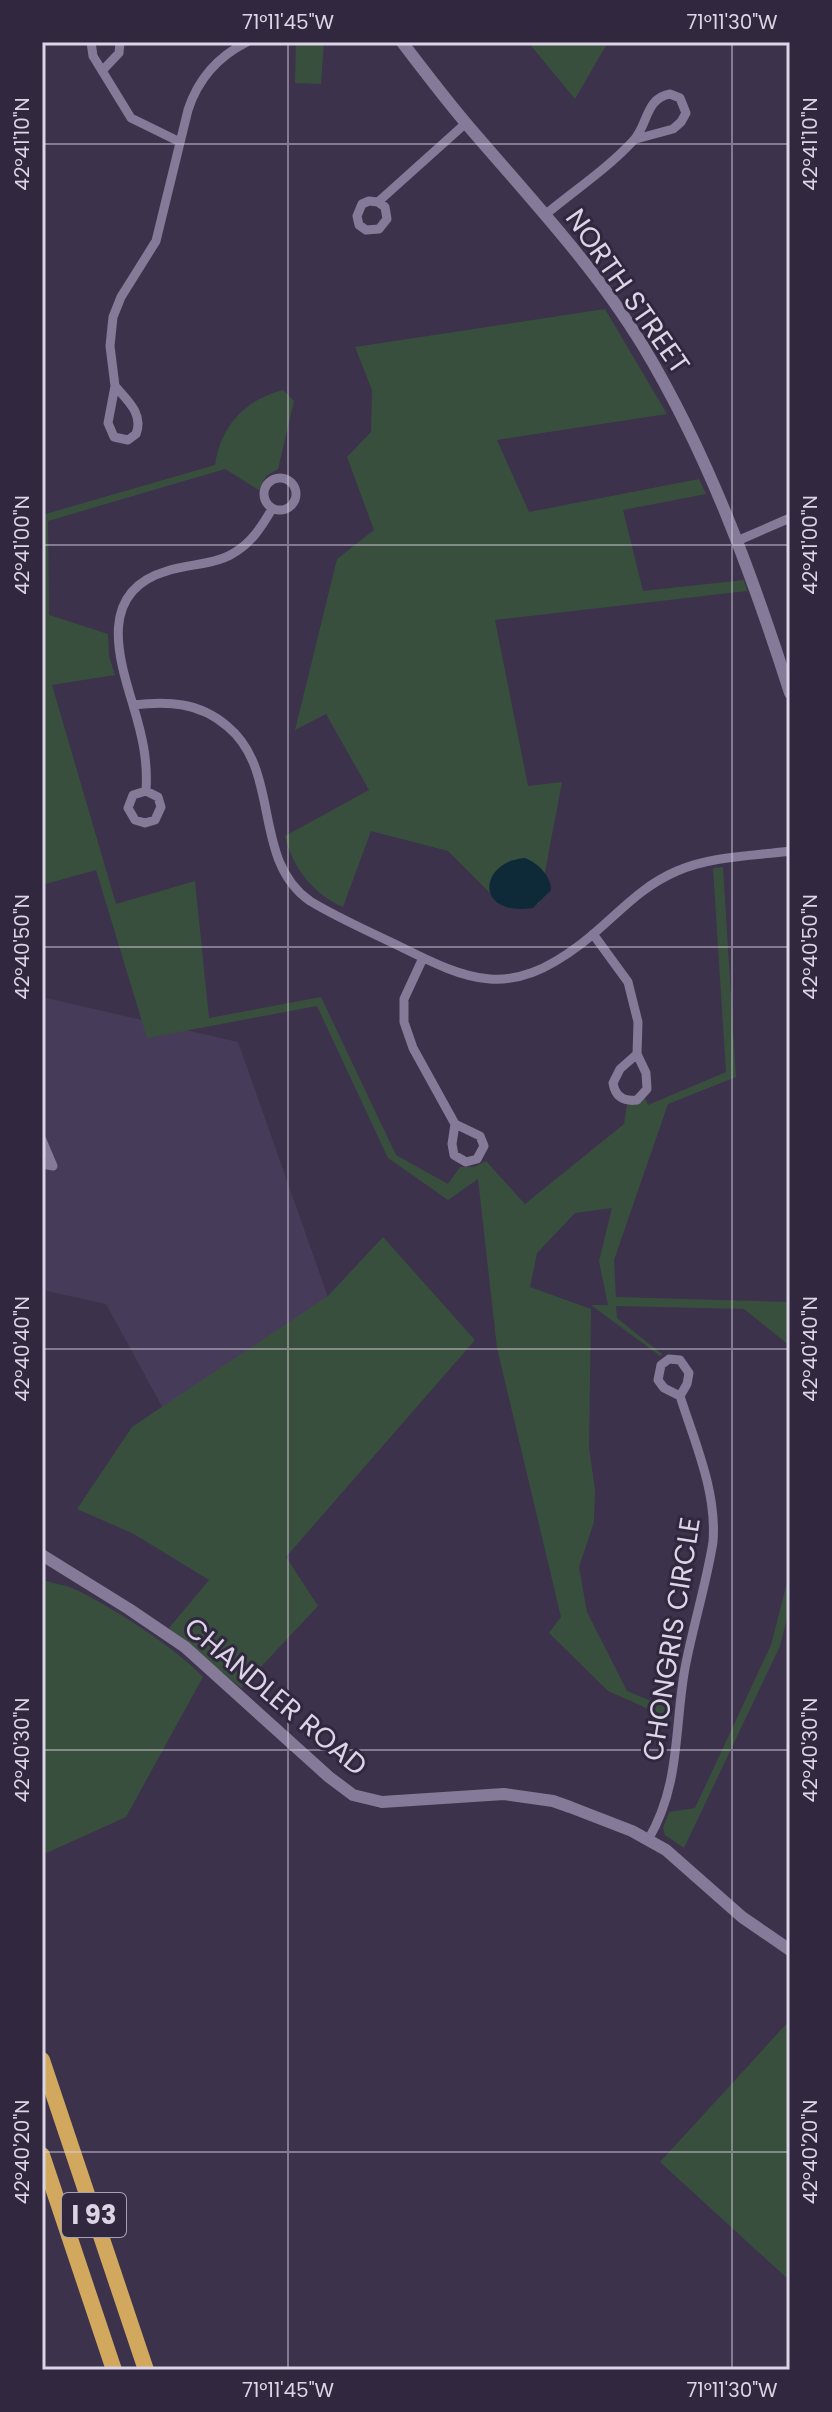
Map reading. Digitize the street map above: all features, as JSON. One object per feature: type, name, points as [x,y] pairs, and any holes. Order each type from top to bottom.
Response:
[{"type":"highway","name":"I 93","points":[[42,2060],[146,2370]]},
{"type":"highway","name":"I 93","points":[[42,2155],[114,2370]]},
{"type":"street","points":[[91,42],[91,51],[131,118],[180,142]]},
{"type":"street","points":[[102,71],[119,53],[120,42]]},
{"type":"street","points":[[115,386],[139,418],[136,434],[128,440],[114,437],[109,428],[115,386],[110,346],[113,317],[121,297],[156,241],[191,100],[204,76],[221,58],[247,42]]},
{"type":"street","name":"NORTH STREET","points":[[402,42],[466,123],[546,214],[642,344],[672,396],[737,541],[790,693]]},
{"type":"street","points":[[546,214],[636,139],[677,126],[686,113],[680,98],[670,94],[656,100],[636,139]]},
{"type":"street","points":[[378,202],[466,123]]},
{"type":"street","points":[[146,791],[145,749],[116,638],[120,616],[130,596],[156,575],[234,553],[254,536],[272,509]]},
{"type":"street","points":[[737,541],[790,518]]},
{"type":"street","points":[[133,705],[157,702],[182,704],[214,716],[233,731],[254,760],[275,851],[288,879],[299,893],[334,914],[459,974],[488,980],[510,979],[538,972],[593,934],[632,897],[674,872],[697,864],[790,851]]},
{"type":"street","points":[[593,934],[628,982],[638,1022],[637,1054],[646,1073],[647,1089],[637,1100],[624,1100],[614,1090],[615,1076],[637,1054]]},
{"type":"street","points":[[423,958],[404,999],[404,1022],[413,1048],[455,1124]]},
{"type":"street","points":[[42,1140],[53,1166],[42,1164]]},
{"type":"street","name":"CHONGRIS CIRCLE","points":[[648,1840],[662,1816],[673,1777],[685,1671],[711,1558],[715,1526],[711,1495],[680,1396]]},
{"type":"street","name":"CHANDLER ROAD","points":[[42,1555],[185,1647],[353,1795],[382,1802],[504,1794],[544,1799],[611,1823],[666,1850],[742,1917],[790,1950]]},
{"type":"shaded area","points":[[42,997],[238,1042],[328,1297],[165,1412],[106,1304],[42,1290]]},
{"type":"green space","points":[[296,42],[324,42],[321,84],[295,83]]},
{"type":"green space","points":[[528,42],[608,42],[575,99]]},
{"type":"green space","points":[[605,309],[667,414],[497,440],[529,512],[699,479],[706,494],[623,510],[643,591],[744,580],[747,591],[495,620],[528,786],[562,782],[539,904],[503,906],[448,851],[371,831],[343,907],[322,894],[305,878],[293,859],[285,836],[369,790],[326,714],[295,730],[337,559],[374,530],[347,457],[371,432],[372,390],[355,347]]},
{"type":"green space","points":[[283,390],[294,401],[278,469],[266,476],[259,490],[225,469],[48,521],[49,615],[108,634],[109,656],[115,675],[52,685],[116,904],[195,881],[209,1018],[321,997],[396,1155],[448,1184],[460,1167],[474,1167],[486,1161],[525,1204],[624,1124],[627,1105],[637,1104],[645,1098],[648,1105],[726,1072],[713,868],[723,867],[736,1077],[668,1104],[614,1260],[616,1297],[790,1302],[790,1346],[744,1309],[616,1306],[617,1318],[662,1354],[660,1356],[591,1305],[608,1305],[599,1261],[612,1208],[575,1213],[537,1253],[530,1287],[591,1309],[589,1448],[595,1489],[594,1522],[579,1567],[587,1612],[627,1691],[673,1710],[671,1719],[608,1691],[549,1633],[561,1617],[497,1348],[478,1179],[448,1200],[388,1158],[317,1006],[147,1038],[96,870],[42,885],[42,515],[215,465],[223,438],[237,417],[257,400]]},
{"type":"green space","points":[[383,1237],[475,1340],[286,1557],[318,1606],[241,1688],[169,1628],[209,1580],[134,1534],[77,1509],[132,1427],[328,1296]]},
{"type":"green space","points":[[790,1571],[790,1606],[780,1646],[684,1848],[665,1835],[663,1828],[669,1812],[695,1808],[771,1645]]},
{"type":"green space","points":[[42,1579],[72,1588],[122,1616],[159,1640],[203,1677],[126,1817],[42,1855]]},
{"type":"green space","points":[[790,2020],[790,2281],[660,2162]]},
{"type":"water","points":[[525,858],[543,871],[551,890],[533,908],[514,909],[500,904],[492,897],[489,888],[491,878],[498,868]]}]
